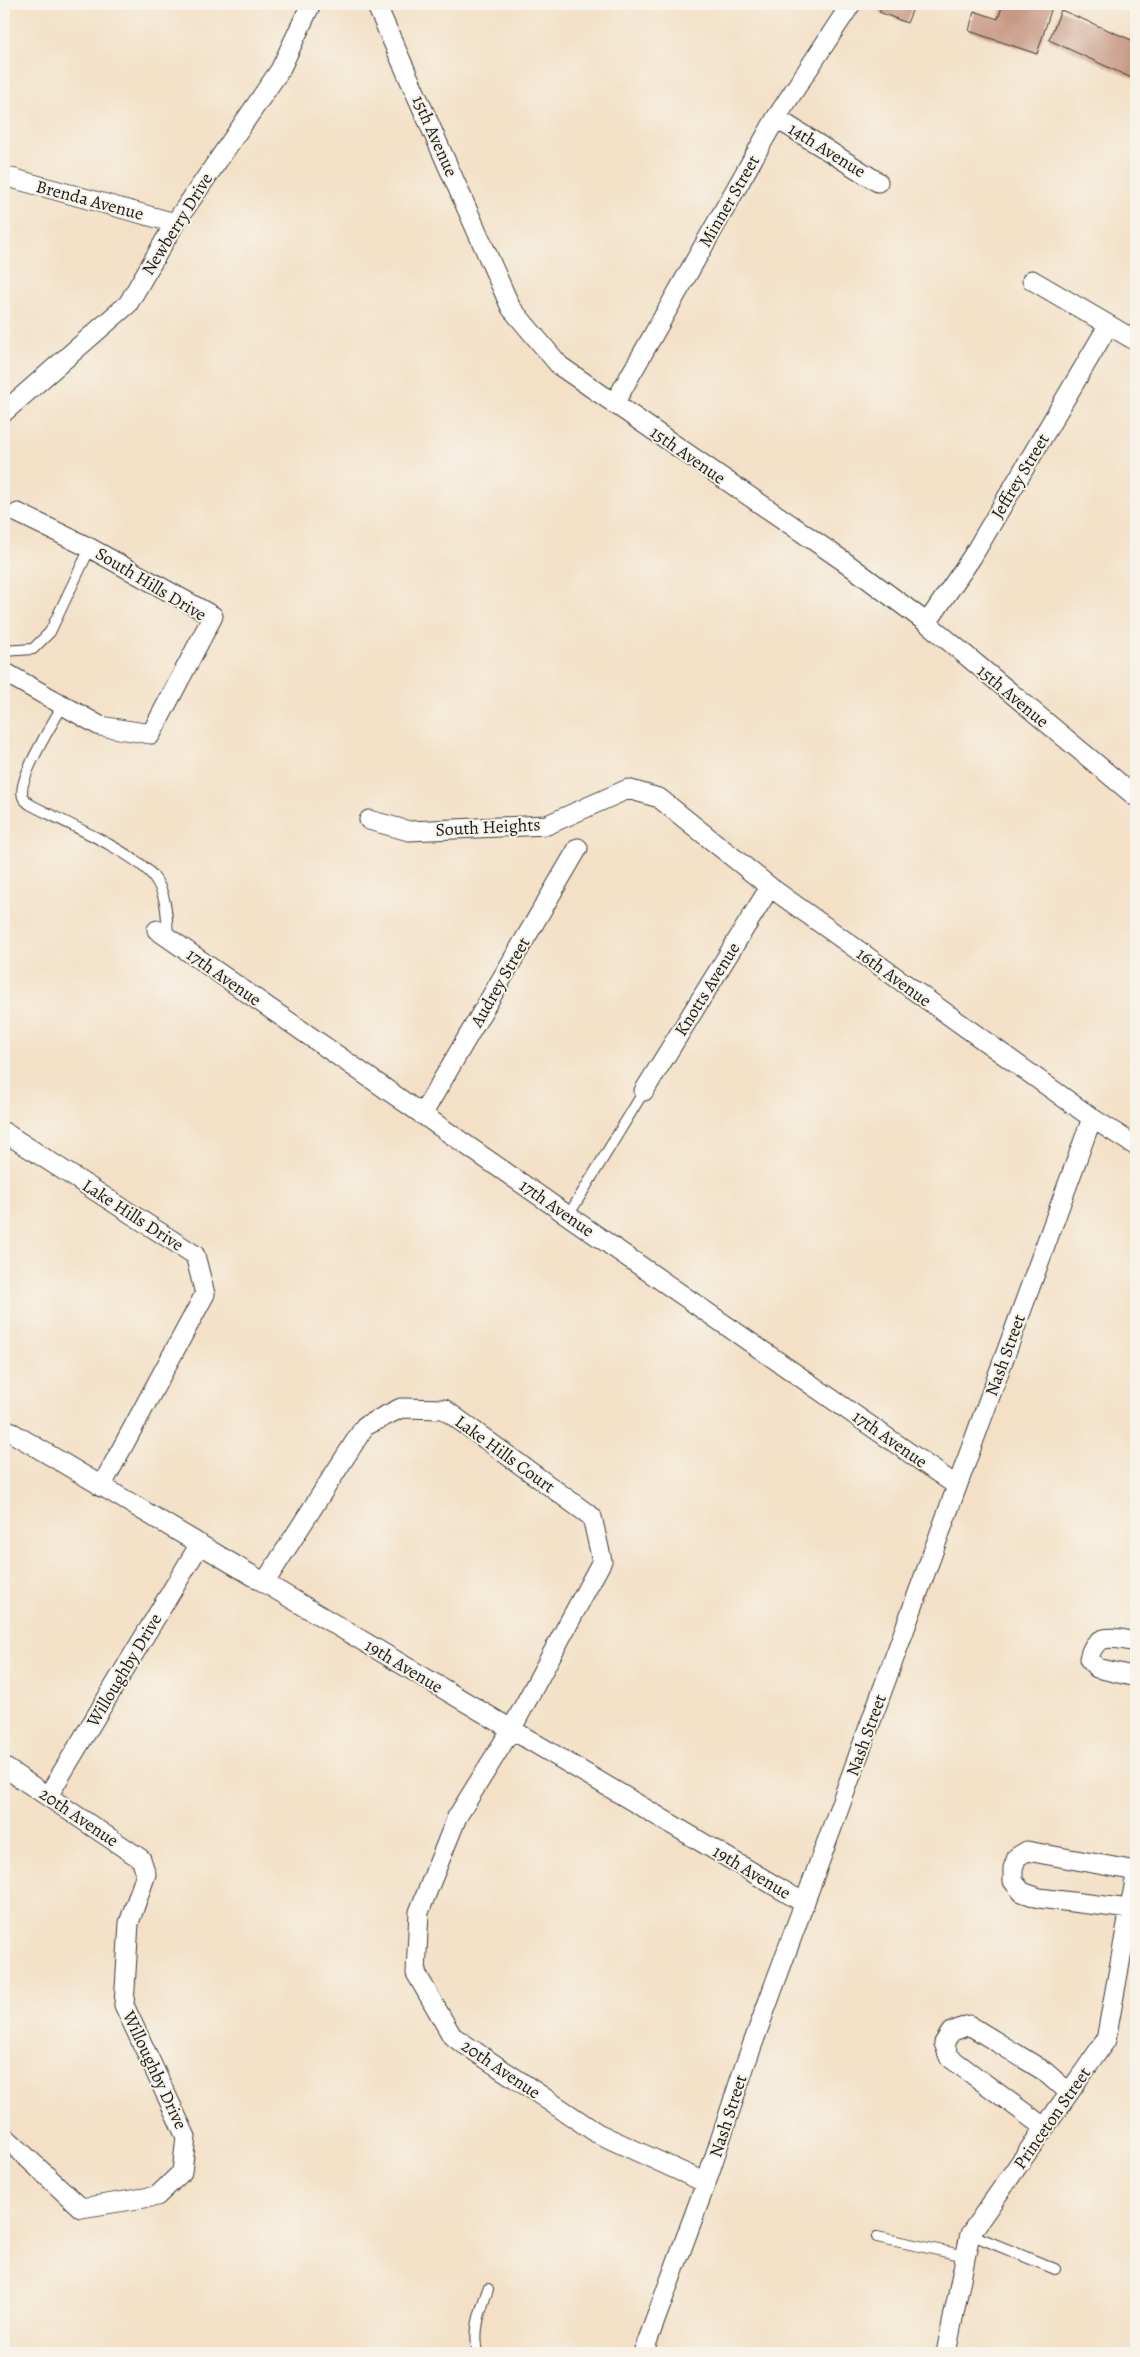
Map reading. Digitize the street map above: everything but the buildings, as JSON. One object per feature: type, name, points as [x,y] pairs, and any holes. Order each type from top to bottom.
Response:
[{"type":"street","name":"Newberry Drive","points":[[4,412],[128,304],[175,224],[280,70],[311,4]]},
{"type":"street","name":"15th Avenue","points":[[376,4],[511,308],[560,366],[846,562],[927,623],[1136,797]]},
{"type":"street","name":"Minner Street","points":[[614,404],[776,118],[852,4]]},
{"type":"street","name":"14th Avenue","points":[[776,118],[878,182]]},
{"type":"street","name":"Brenda Avenue","points":[[4,176],[175,224]]},
{"type":"street","points":[[1032,280],[1136,341]]},
{"type":"street","name":"Jeffrey Street","points":[[927,623],[972,557],[1108,326]]},
{"type":"street","name":"South Hills Drive","points":[[4,672],[100,726],[151,734],[213,616],[90,548],[18,513]]},
{"type":"street","name":"South Heights","points":[[369,820],[409,831],[547,825],[628,789],[659,798]]},
{"type":"street","name":"16th Avenue","points":[[659,798],[770,887],[1092,1118],[1136,1146]]},
{"type":"street","name":"Audrey Street","points":[[422,1114],[578,848]]},
{"type":"street","name":"Knotts Avenue","points":[[644,1091],[770,887]]},
{"type":"street","name":"17th Avenue","points":[[162,934],[957,1486]]},
{"type":"street","name":"Nash Street","points":[[643,2353],[706,2183],[745,2065],[1092,1118]]},
{"type":"street","name":"Lake Hills Drive","points":[[4,1132],[195,1255],[204,1294],[101,1487]]},
{"type":"street","name":"Lake Hills Court","points":[[265,1582],[365,1426],[401,1408],[444,1410],[592,1517],[602,1561],[511,1730],[457,1817]]},
{"type":"street","name":"19th Avenue","points":[[4,1428],[804,1903]]},
{"type":"street","name":"Willoughby Drive","points":[[48,1796],[200,1544]]},
{"type":"street","points":[[1136,1642],[1107,1637],[1096,1641],[1091,1649],[1089,1659],[1097,1668],[1136,1677]]},
{"type":"street","name":"20th Avenue","points":[[4,1767],[142,1859],[146,1874]]},
{"type":"street","name":"20th Avenue","points":[[457,1817],[419,1912],[416,1973],[452,2036],[597,2133],[706,2183]]},
{"type":"street","points":[[1130,1908],[1039,1898],[1022,1892],[1013,1881],[1013,1868],[1017,1857],[1027,1851],[1136,1871]]},
{"type":"street","name":"Willoughby Drive","points":[[4,2136],[81,2208],[157,2196],[182,2172],[186,2137],[124,2005],[129,1923],[146,1874]]},
{"type":"street","name":"Princeton Street","points":[[946,2353],[970,2234],[1106,2040],[1136,1875]]},
{"type":"street","points":[[1045,2128],[949,2057],[944,2043],[951,2032],[969,2024],[1044,2071],[1070,2092]]},
{"type":"lane","points":[[4,651],[33,649],[50,632],[90,548]]},
{"type":"lane","points":[[63,705],[27,774],[22,786],[23,797],[31,805],[122,853],[146,868],[154,877],[166,901],[162,934]]},
{"type":"lane","points":[[568,1216],[644,1091]]},
{"type":"lane","points":[[970,2234],[1055,2269]]},
{"type":"lane","points":[[876,2237],[966,2256]]},
{"type":"lane","points":[[478,2353],[475,2338],[477,2321],[488,2289]]}]
